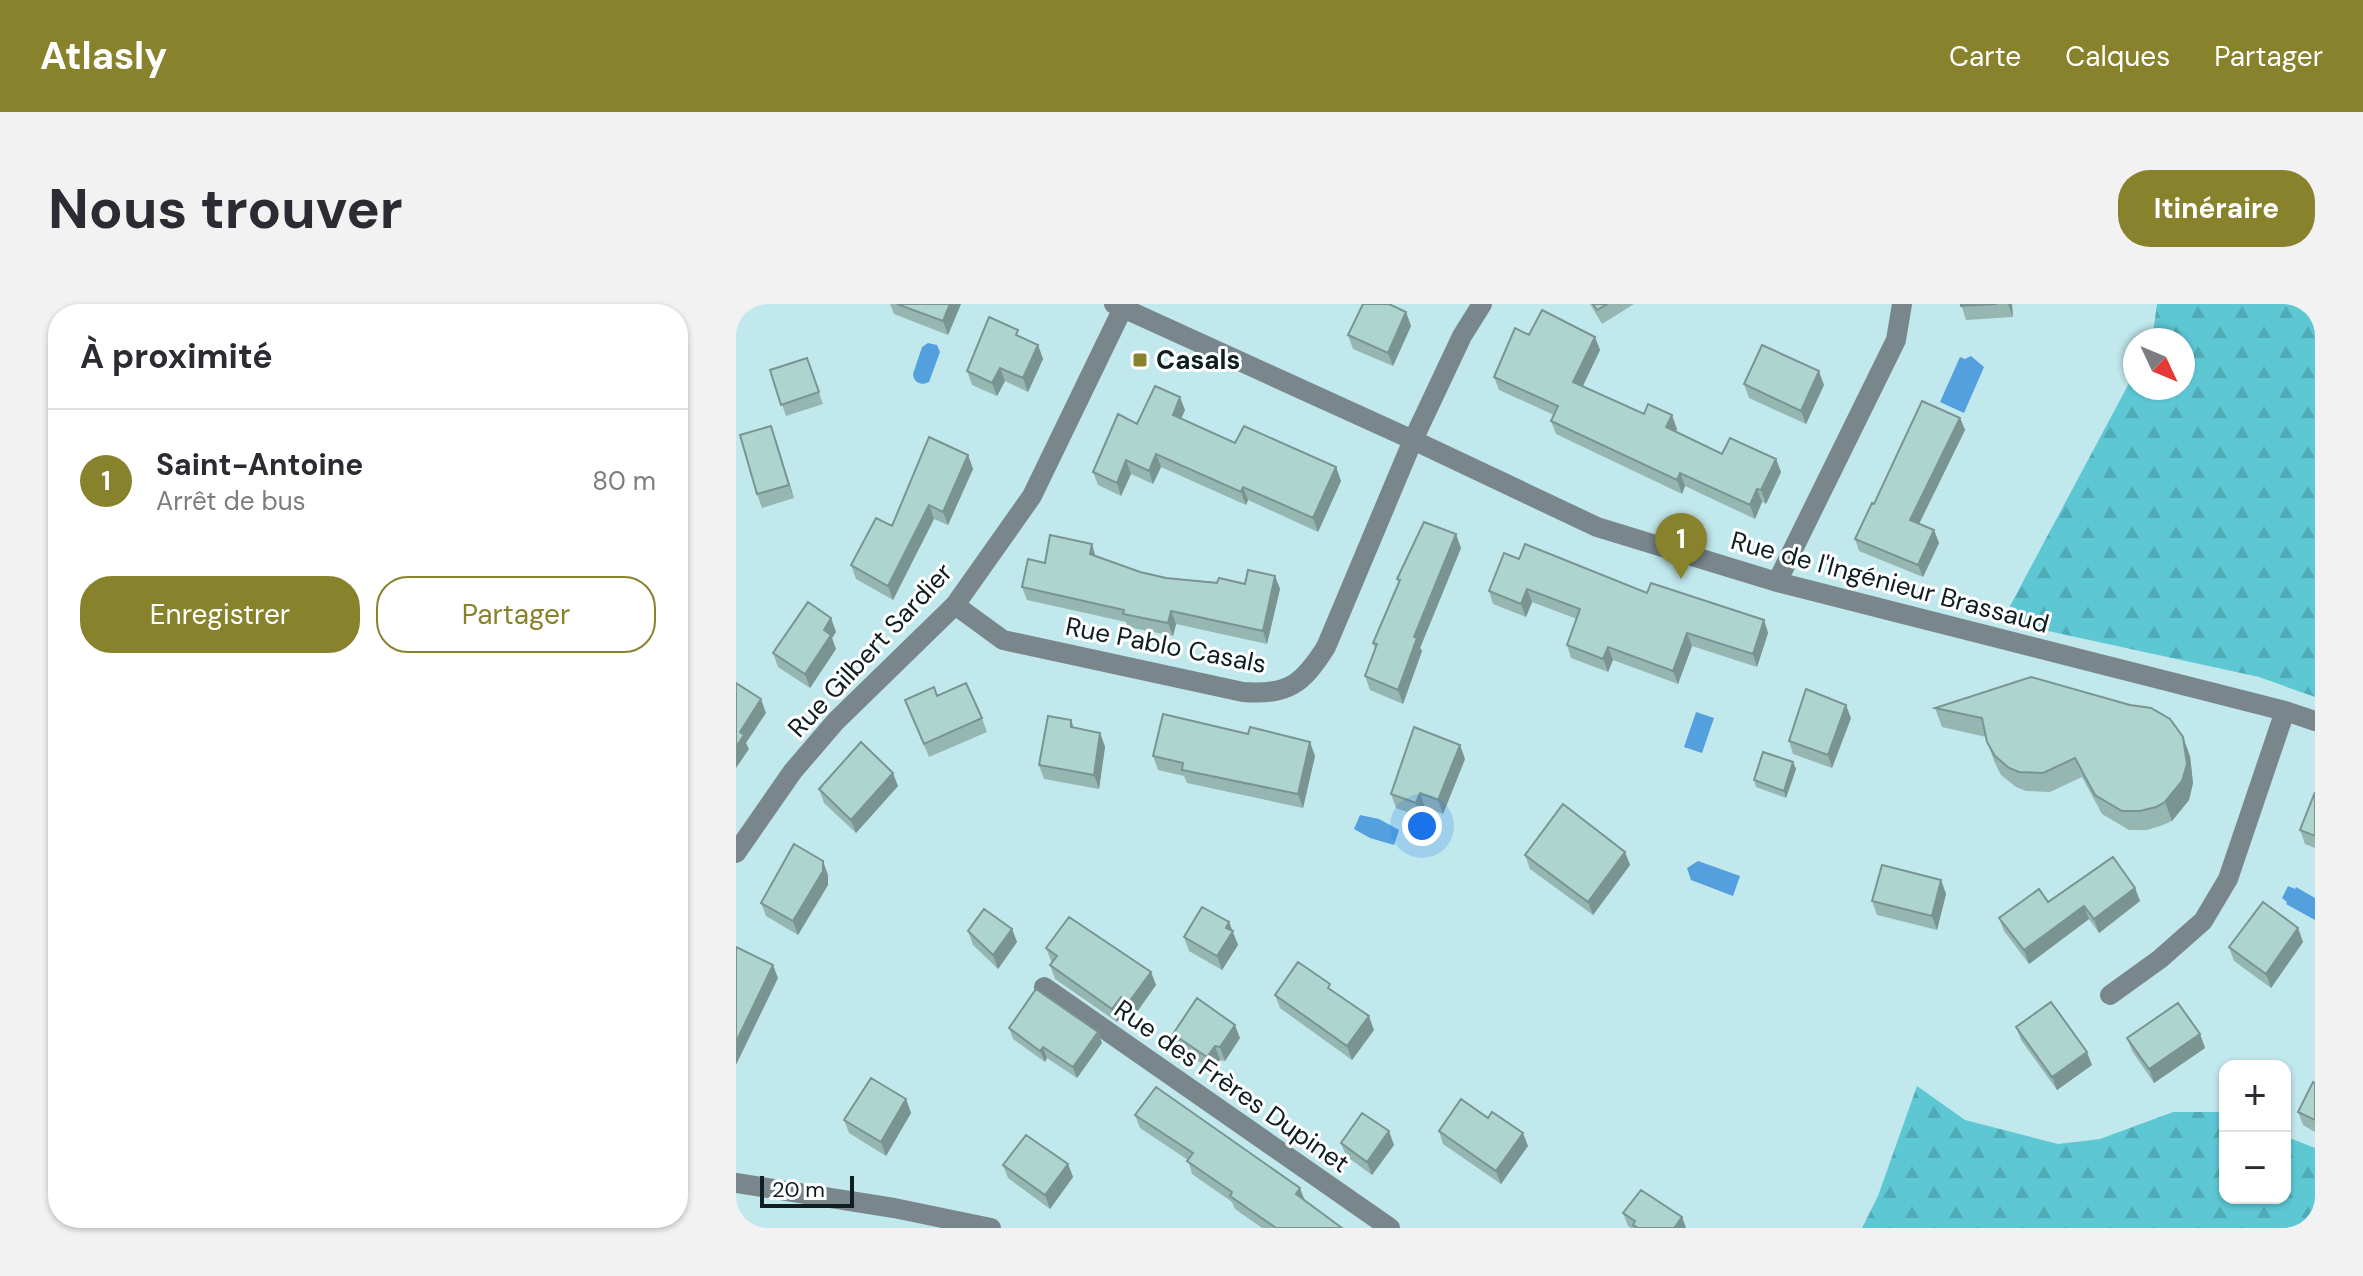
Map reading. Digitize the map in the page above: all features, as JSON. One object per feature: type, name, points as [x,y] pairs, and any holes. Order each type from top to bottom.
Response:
[{"type":"street","name":"Rue Pablo Casals","points":[[955,605],[1003,640],[1243,692],[1269,694],[1289,688],[1310,672],[1326,647],[1413,440],[1462,336],[1482,304]]},
{"type":"street","points":[[1777,582],[1896,340],[1902,304]]},
{"type":"street","name":"Rue de l'Ingénieur Brassaud","points":[[1119,306],[1597,527],[1777,582],[2315,721]]},
{"type":"street","name":"Rue Gilbert Sardier","points":[[736,853],[793,771],[836,721],[955,605],[1032,496],[1119,306]]},
{"type":"street","points":[[2110,995],[2160,959],[2203,921],[2228,879],[2285,711]]},
{"type":"street","name":"Rue des Frères Dupinet","points":[[1044,987],[1390,1228]]},
{"type":"street","points":[[736,1183],[894,1208],[991,1228]]},
{"type":"green space","points":[[2157,304],[2315,304],[2315,697],[2259,677],[2002,621],[2123,394],[2123,400],[2195,400],[2195,328],[2154,328]]},
{"type":"green space","points":[[1917,1086],[1965,1120],[2058,1144],[2100,1139],[2173,1112],[2219,1112],[2219,1204],[2291,1204],[2291,1138],[2315,1148],[2315,1228],[1862,1228],[1878,1196]]},
{"type":"shaded area","points":[[928,343],[937,345],[940,352],[929,382],[921,384],[916,382],[913,374],[922,347]]},
{"type":"shaded area","points":[[1971,356],[1984,367],[1964,413],[1940,402],[1960,357],[1965,359]]},
{"type":"shaded area","points":[[1696,712],[1714,718],[1702,753],[1684,747]]},
{"type":"shaded area","points":[[1360,815],[1379,819],[1399,830],[1394,845],[1370,838],[1354,829]]},
{"type":"shaded area","points":[[1698,861],[1740,876],[1733,896],[1691,880],[1687,868]]},
{"type":"shaded area","points":[[2288,886],[2315,898],[2315,920],[2286,904],[2282,898]]},
{"type":"building","points":[[897,304],[950,304],[943,321]]},
{"type":"building","points":[[1363,304],[1389,304],[1406,312],[1388,353],[1348,335]]},
{"type":"building","points":[[1593,304],[1607,304],[1597,310]]},
{"type":"building","points":[[1542,310],[1595,337],[1573,382],[1644,414],[1648,404],[1672,415],[1666,427],[1722,454],[1730,438],[1776,459],[1750,505],[1680,473],[1677,480],[1551,421],[1558,406],[1494,377],[1515,328],[1529,335]]},
{"type":"building","points":[[989,317],[1018,330],[1016,335],[1038,345],[1023,378],[1000,368],[992,383],[967,371]]},
{"type":"building","points":[[1762,345],[1819,371],[1801,411],[1744,384]]},
{"type":"building","points":[[807,358],[819,392],[781,405],[770,370]]},
{"type":"building","points":[[1155,386],[1180,397],[1173,415],[1235,443],[1244,426],[1336,467],[1313,518],[1243,487],[1241,492],[1156,454],[1149,471],[1126,460],[1117,483],[1093,472],[1118,414],[1137,424]]},
{"type":"building","points":[[1922,401],[1960,418],[1910,520],[1934,530],[1918,565],[1855,539]]},
{"type":"building","points":[[771,426],[789,485],[757,494],[740,435]]},
{"type":"building","points":[[929,437],[968,455],[943,512],[929,505],[888,586],[851,565],[876,518],[892,526]]},
{"type":"building","points":[[1424,522],[1456,534],[1414,637],[1417,638],[1398,690],[1365,676],[1377,644],[1373,643],[1400,580],[1397,579]]},
{"type":"building","points":[[1050,535],[1092,544],[1090,554],[1166,578],[1217,583],[1219,578],[1245,584],[1248,570],[1275,576],[1263,631],[1171,611],[1168,623],[1022,587],[1028,559],[1045,563]]},
{"type":"building","points":[[1525,544],[1647,593],[1651,583],[1764,620],[1753,654],[1687,633],[1673,671],[1608,647],[1603,659],[1567,645],[1580,609],[1527,589],[1521,604],[1489,591],[1504,553],[1519,559]]},
{"type":"building","points":[[808,602],[831,618],[824,630],[831,635],[805,674],[773,653]]},
{"type":"building","points":[[2031,677],[2151,708],[2170,719],[2183,737],[2187,764],[2182,781],[2165,802],[2156,807],[2122,811],[2095,795],[2075,758],[2043,773],[2019,772],[1995,756],[1987,742],[1982,718],[1935,708]]},
{"type":"building","points":[[736,683],[761,699],[740,732],[744,735],[736,747]]},
{"type":"building","points":[[966,683],[982,718],[924,744],[905,700],[934,687],[937,696]]},
{"type":"building","points":[[1806,689],[1846,705],[1828,755],[1789,741]]},
{"type":"building","points":[[1163,714],[1248,734],[1250,727],[1310,742],[1298,794],[1182,770],[1183,763],[1153,756]]},
{"type":"building","points":[[1048,716],[1071,720],[1071,727],[1100,733],[1094,775],[1039,765]]},
{"type":"building","points":[[1414,727],[1460,745],[1438,800],[1420,793],[1416,803],[1391,794]]},
{"type":"building","points":[[861,742],[893,773],[851,820],[819,789]]},
{"type":"building","points":[[1763,752],[1793,762],[1784,791],[1754,780]]},
{"type":"building","points":[[2315,792],[2315,836],[2300,830]]},
{"type":"building","points":[[1563,804],[1625,852],[1588,902],[1525,855]]},
{"type":"building","points":[[794,844],[823,861],[823,871],[793,921],[761,903]]},
{"type":"building","points":[[2113,857],[2135,888],[2094,919],[2084,906],[2024,950],[1999,918],[2039,889],[2048,902]]},
{"type":"building","points":[[1882,865],[1941,880],[1932,916],[1872,901]]},
{"type":"building","points":[[2263,902],[2298,928],[2266,974],[2229,947]]},
{"type":"building","points":[[1202,907],[1229,922],[1226,928],[1233,931],[1217,956],[1184,937]]},
{"type":"building","points":[[984,909],[1012,929],[993,955],[968,931]]},
{"type":"building","points":[[1069,917],[1151,972],[1129,1002],[1121,997],[1112,1009],[1050,965],[1057,956],[1046,948]]},
{"type":"building","points":[[736,947],[773,965],[736,1042]]},
{"type":"building","points":[[1298,962],[1330,984],[1328,988],[1369,1016],[1347,1046],[1275,995]]},
{"type":"building","points":[[1036,989],[1098,1032],[1073,1067],[1043,1047],[1040,1051],[1009,1028]]},
{"type":"building","points":[[1197,998],[1235,1025],[1220,1047],[1215,1046],[1207,1057],[1173,1034]]},
{"type":"building","points":[[2051,1002],[2087,1052],[2052,1077],[2016,1027]]},
{"type":"building","points":[[2178,1003],[2200,1034],[2149,1069],[2127,1038]]},
{"type":"building","points":[[871,1078],[906,1099],[881,1142],[844,1120]]},
{"type":"building","points":[[2315,1083],[2315,1120],[2298,1112]]},
{"type":"building","points":[[1156,1087],[1300,1188],[1296,1194],[1342,1228],[1276,1228],[1230,1196],[1232,1192],[1187,1161],[1193,1153],[1135,1115]]},
{"type":"building","points":[[1461,1099],[1488,1118],[1492,1112],[1523,1133],[1496,1171],[1439,1131]]},
{"type":"building","points":[[1362,1113],[1389,1131],[1367,1162],[1341,1143]]},
{"type":"building","points":[[1026,1135],[1068,1164],[1045,1195],[1003,1165]]},
{"type":"building","points":[[1641,1190],[1682,1217],[1674,1228],[1638,1228],[1633,1225],[1635,1221],[1623,1213]]},
{"type":"place","name":"Casals","points":[[1140,360]]},
{"type":"place","name":"Saint-Antoine","points":[[1681,579]]}]
